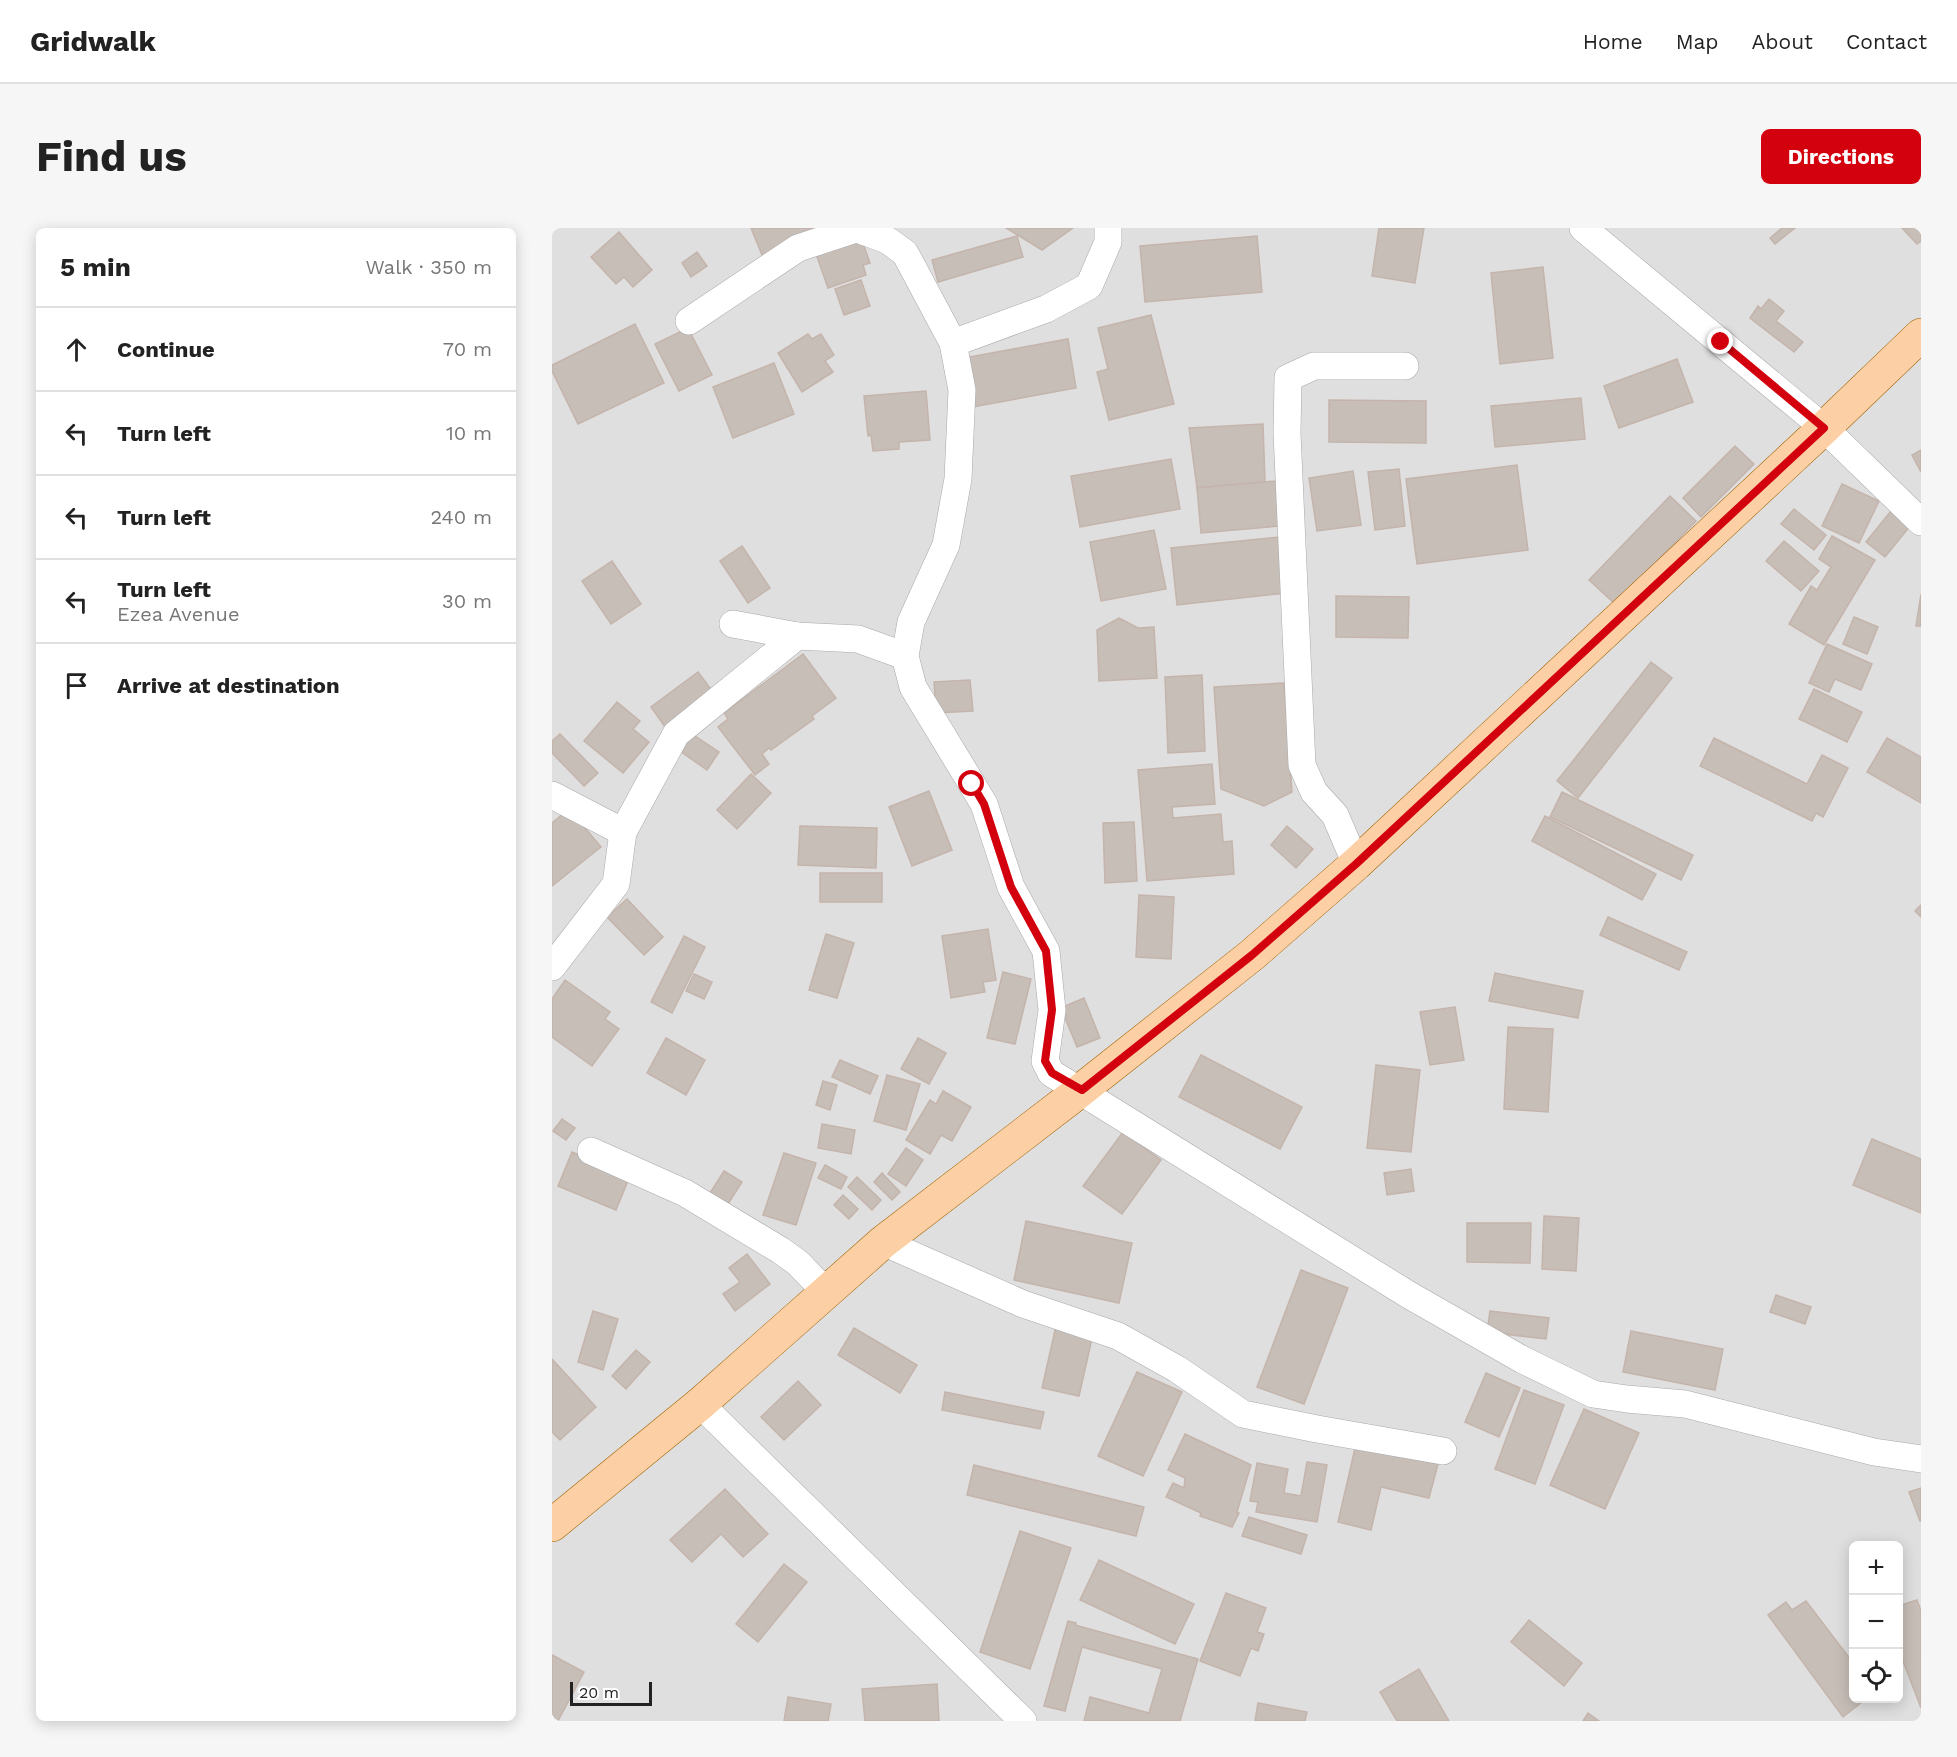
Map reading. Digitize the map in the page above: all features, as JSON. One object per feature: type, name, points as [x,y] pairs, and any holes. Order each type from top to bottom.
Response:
[{"type":"main road","points":[[552,1525],[700,1404],[883,1242],[1082,1090],[1252,955],[1356,864],[1921,335]]},
{"type":"street","points":[[689,321],[798,248],[855,228],[887,240],[905,253],[953,343],[962,390],[958,479],[946,546],[911,622],[905,657],[913,687],[984,804],[1011,887],[1046,951],[1052,1010],[1045,1061],[1052,1073],[1409,1295],[1523,1360],[1593,1394],[1685,1404],[1874,1452],[1921,1459]]},
{"type":"street","points":[[953,343],[1046,309],[1089,286],[1108,242],[1108,228]]},
{"type":"street","points":[[1583,228],[1824,428],[1921,522]]},
{"type":"street","points":[[1356,864],[1335,815],[1314,792],[1302,765],[1287,433],[1288,378],[1314,366],[1405,366]]},
{"type":"street","points":[[858,639],[911,622]]},
{"type":"street","points":[[733,624],[797,636],[858,639],[905,657]]},
{"type":"street","points":[[552,967],[616,884],[623,832],[676,734],[797,636]]},
{"type":"street","points":[[552,795],[623,832]]},
{"type":"street","points":[[591,1151],[695,1199],[780,1250],[798,1263],[826,1292]]},
{"type":"street","points":[[883,1242],[1023,1304],[1118,1336],[1177,1369],[1243,1414],[1443,1451]]},
{"type":"street","points":[[700,1404],[1023,1721]]},
{"type":"shaded area","points":[[552,228],[1921,228],[1921,1721],[552,1721]]},
{"type":"building","points":[[751,228],[814,228],[816,233],[762,255]]},
{"type":"building","points":[[1006,228],[1073,228],[1042,250]]},
{"type":"building","points":[[1379,228],[1424,228],[1415,283],[1372,276]]},
{"type":"building","points":[[1782,228],[1795,228],[1775,244],[1770,238]]},
{"type":"building","points":[[1902,228],[1921,228],[1921,241],[1917,244]]},
{"type":"building","points":[[619,232],[652,270],[633,287],[624,277],[616,284],[591,257]]},
{"type":"building","points":[[859,232],[870,263],[863,265],[866,275],[828,288],[814,248]]},
{"type":"building","points":[[1017,236],[1023,257],[938,282],[932,260]]},
{"type":"building","points":[[1257,236],[1262,292],[1145,302],[1140,246]]},
{"type":"building","points":[[697,252],[707,266],[691,277],[682,263]]},
{"type":"building","points":[[1543,267],[1553,358],[1500,364],[1491,273]]},
{"type":"building","points":[[861,280],[870,306],[844,315],[835,289]]},
{"type":"building","points":[[1769,299],[1784,311],[1776,321],[1803,342],[1794,352],[1750,318],[1758,306],[1761,309]]},
{"type":"building","points":[[1151,315],[1174,404],[1109,420],[1097,372],[1108,369],[1098,328]]},
{"type":"building","points":[[635,324],[664,383],[578,424],[552,371],[552,365]]},
{"type":"building","points":[[688,328],[712,375],[679,391],[655,344]]},
{"type":"building","points":[[808,334],[812,339],[821,334],[834,355],[825,361],[833,372],[802,392],[778,353]]},
{"type":"building","points":[[1068,339],[1076,388],[973,407],[964,358]]},
{"type":"building","points":[[1677,359],[1693,402],[1619,428],[1604,386]]},
{"type":"building","points":[[774,363],[794,414],[733,438],[713,387]]},
{"type":"building","points":[[926,391],[930,440],[899,442],[899,449],[873,451],[871,435],[868,436],[864,396]]},
{"type":"building","points":[[1581,398],[1585,439],[1495,447],[1491,406]]},
{"type":"building","points":[[1329,400],[1426,401],[1426,443],[1329,442]]},
{"type":"building","points":[[1263,424],[1265,482],[1197,488],[1189,428]]},
{"type":"building","points":[[1735,446],[1754,464],[1701,517],[1683,498]]},
{"type":"building","points":[[1921,450],[1921,472],[1912,455]]},
{"type":"building","points":[[1171,459],[1180,509],[1080,527],[1071,476]]},
{"type":"building","points":[[1517,465],[1528,550],[1417,564],[1406,479]]},
{"type":"building","points":[[1399,469],[1405,526],[1375,530],[1368,472]]},
{"type":"building","points":[[1353,471],[1361,525],[1317,531],[1309,478]]},
{"type":"building","points":[[1276,481],[1279,526],[1201,533],[1197,488]]},
{"type":"building","points":[[1842,484],[1879,501],[1859,543],[1822,526]]},
{"type":"building","points":[[1670,496],[1696,521],[1615,604],[1589,580]]},
{"type":"building","points":[[1794,509],[1826,535],[1814,550],[1781,524]]},
{"type":"building","points":[[1891,511],[1910,526],[1885,557],[1866,542]]},
{"type":"building","points":[[1154,530],[1166,589],[1101,601],[1090,542]]},
{"type":"building","points":[[1832,536],[1875,560],[1824,645],[1789,624],[1811,586],[1817,590],[1831,567],[1819,559]]},
{"type":"building","points":[[1280,537],[1286,593],[1177,605],[1171,548]]},
{"type":"building","points":[[1784,541],[1819,571],[1801,591],[1766,561]]},
{"type":"building","points":[[742,546],[770,588],[748,603],[720,561]]},
{"type":"building","points":[[612,561],[641,604],[611,624],[582,581]]},
{"type":"building","points":[[1921,594],[1921,626],[1916,626]]},
{"type":"building","points":[[1336,596],[1409,597],[1408,638],[1336,637]]},
{"type":"building","points":[[1854,617],[1878,627],[1867,654],[1843,644]]},
{"type":"building","points":[[1119,618],[1138,628],[1154,627],[1157,678],[1099,681],[1097,630]]},
{"type":"building","points":[[1827,644],[1872,664],[1861,690],[1835,679],[1829,692],[1809,683]]},
{"type":"building","points":[[803,654],[836,698],[812,716],[814,719],[762,754],[769,764],[755,775],[718,727],[728,719],[724,713]]},
{"type":"building","points":[[1651,662],[1672,678],[1578,798],[1557,781]]},
{"type":"building","points":[[698,672],[713,692],[665,727],[651,707]]},
{"type":"building","points":[[1202,675],[1205,751],[1168,753],[1165,677]]},
{"type":"building","points":[[970,680],[973,711],[936,713],[934,682]]},
{"type":"building","points":[[1284,683],[1292,792],[1264,806],[1221,789],[1214,687]]},
{"type":"building","points":[[1814,689],[1862,712],[1847,742],[1799,719]]},
{"type":"building","points":[[617,702],[640,721],[633,729],[649,742],[623,773],[584,741]]},
{"type":"building","points":[[689,732],[719,752],[707,770],[677,749]]},
{"type":"building","points":[[560,734],[598,773],[584,786],[552,753],[552,741]]},
{"type":"building","points":[[1714,738],[1807,784],[1822,755],[1848,768],[1823,817],[1816,813],[1812,821],[1700,766]]},
{"type":"building","points":[[1887,738],[1921,757],[1921,803],[1867,772]]},
{"type":"building","points":[[1212,764],[1215,804],[1172,807],[1173,818],[1221,814],[1223,842],[1232,841],[1234,874],[1147,881],[1138,770]]},
{"type":"building","points":[[751,774],[771,793],[737,829],[717,810]]},
{"type":"building","points":[[929,791],[952,850],[912,866],[889,807]]},
{"type":"building","points":[[1562,792],[1693,855],[1681,880],[1550,817]]},
{"type":"building","points":[[569,809],[601,847],[552,886],[552,823]]},
{"type":"building","points":[[1545,816],[1656,874],[1642,900],[1532,841]]},
{"type":"building","points":[[1134,822],[1137,881],[1105,883],[1103,823]]},
{"type":"building","points":[[800,826],[877,828],[876,868],[798,865]]},
{"type":"building","points":[[1287,826],[1313,849],[1296,868],[1271,845]]},
{"type":"building","points":[[820,873],[882,873],[882,902],[820,902]]},
{"type":"building","points":[[1139,895],[1174,897],[1171,959],[1136,957]]},
{"type":"building","points":[[627,899],[663,937],[644,955],[607,917]]},
{"type":"building","points":[[1921,905],[1921,917],[1915,911]]},
{"type":"building","points":[[1608,917],[1687,952],[1679,970],[1600,935]]},
{"type":"building","points":[[988,929],[996,980],[983,982],[985,992],[951,998],[942,936]]},
{"type":"building","points":[[826,934],[854,943],[837,998],[809,990]]},
{"type":"building","points":[[684,936],[705,947],[672,1013],[651,1002]]},
{"type":"building","points":[[1003,972],[1031,979],[1015,1044],[987,1038]]},
{"type":"building","points":[[1495,973],[1583,991],[1578,1018],[1489,1001]]},
{"type":"building","points":[[694,974],[712,982],[704,999],[686,991]]},
{"type":"building","points":[[565,980],[610,1012],[605,1019],[619,1029],[592,1066],[552,1037],[552,999]]},
{"type":"building","points":[[1084,998],[1100,1038],[1077,1047],[1061,1008]]},
{"type":"building","points":[[1455,1007],[1464,1060],[1430,1065],[1420,1012]]},
{"type":"building","points":[[1508,1027],[1553,1029],[1548,1112],[1504,1109]]},
{"type":"building","points":[[666,1038],[705,1060],[686,1095],[647,1073]]},
{"type":"building","points":[[918,1038],[946,1053],[929,1084],[901,1069]]},
{"type":"building","points":[[1201,1055],[1302,1107],[1280,1149],[1179,1097]]},
{"type":"building","points":[[840,1060],[878,1076],[870,1094],[832,1077]]},
{"type":"building","points":[[1376,1065],[1420,1070],[1411,1152],[1367,1148]]},
{"type":"building","points":[[887,1075],[920,1084],[906,1130],[874,1121]]},
{"type":"building","points":[[823,1081],[837,1085],[830,1110],[816,1105]]},
{"type":"building","points":[[943,1091],[971,1107],[952,1141],[941,1135],[930,1154],[906,1140],[930,1100],[936,1104]]},
{"type":"building","points":[[562,1119],[575,1128],[566,1140],[553,1131]]},
{"type":"building","points":[[822,1124],[855,1130],[851,1154],[818,1148]]},
{"type":"building","points":[[1123,1132],[1161,1160],[1122,1214],[1083,1186]]},
{"type":"building","points":[[1872,1139],[1921,1159],[1921,1213],[1853,1185]]},
{"type":"building","points":[[906,1148],[923,1160],[906,1186],[888,1174]]},
{"type":"building","points":[[572,1152],[630,1176],[616,1210],[558,1186]]},
{"type":"building","points":[[784,1153],[816,1163],[796,1225],[763,1215]]},
{"type":"building","points":[[825,1165],[847,1177],[841,1189],[818,1178]]},
{"type":"building","points":[[1411,1169],[1414,1191],[1387,1195],[1384,1173]]},
{"type":"building","points":[[724,1171],[742,1182],[728,1204],[710,1193]]},
{"type":"building","points":[[882,1173],[900,1192],[892,1200],[874,1182]]},
{"type":"building","points":[[857,1177],[881,1200],[872,1210],[848,1187]]},
{"type":"building","points":[[843,1195],[858,1209],[849,1219],[834,1205]]},
{"type":"building","points":[[1544,1216],[1579,1218],[1576,1271],[1542,1269]]},
{"type":"building","points":[[1026,1221],[1132,1243],[1119,1303],[1014,1280]]},
{"type":"building","points":[[1467,1223],[1531,1223],[1530,1263],[1467,1262]]},
{"type":"building","points":[[747,1254],[770,1284],[735,1311],[723,1294],[740,1282],[729,1268]]},
{"type":"building","points":[[1301,1270],[1348,1288],[1304,1404],[1257,1387]]},
{"type":"building","points":[[1776,1295],[1811,1307],[1805,1324],[1770,1312]]},
{"type":"building","points":[[593,1311],[618,1319],[603,1370],[578,1362]]},
{"type":"building","points":[[1490,1311],[1549,1318],[1546,1339],[1487,1332]]},
{"type":"building","points":[[1056,1326],[1093,1334],[1079,1396],[1042,1388]]},
{"type":"building","points":[[854,1328],[917,1365],[900,1393],[838,1355]]},
{"type":"building","points":[[1631,1331],[1723,1349],[1715,1390],[1623,1372]]},
{"type":"building","points":[[636,1350],[650,1362],[626,1389],[612,1376]]},
{"type":"building","points":[[552,1359],[596,1407],[560,1440],[552,1432]]},
{"type":"building","points":[[1137,1372],[1182,1392],[1143,1476],[1098,1456]]},
{"type":"building","points":[[1486,1373],[1520,1388],[1499,1437],[1465,1422]]},
{"type":"building","points":[[798,1381],[821,1405],[784,1440],[761,1417]]},
{"type":"building","points":[[1524,1390],[1564,1405],[1535,1484],[1495,1469]]},
{"type":"building","points":[[945,1392],[1044,1412],[1040,1429],[942,1410]]},
{"type":"building","points":[[1584,1409],[1639,1433],[1605,1509],[1550,1485]]},
{"type":"building","points":[[1185,1434],[1251,1465],[1237,1512],[1239,1513],[1232,1527],[1200,1516],[1201,1513],[1166,1497],[1173,1483],[1184,1488],[1185,1478],[1168,1470]]},
{"type":"building","points":[[1356,1444],[1438,1464],[1429,1498],[1381,1487],[1371,1530],[1338,1522]]},
{"type":"building","points":[[1307,1462],[1327,1465],[1317,1522],[1256,1512],[1258,1502],[1250,1501],[1257,1463],[1288,1469],[1284,1493],[1301,1496]]},
{"type":"building","points":[[974,1465],[1144,1507],[1136,1536],[967,1495]]},
{"type":"building","points":[[1921,1488],[1921,1521],[1920,1521],[1909,1492]]},
{"type":"building","points":[[725,1489],[768,1534],[743,1557],[721,1534],[692,1562],[670,1540]]},
{"type":"building","points":[[1249,1517],[1307,1535],[1301,1554],[1242,1536]]},
{"type":"building","points":[[1020,1531],[1071,1548],[1030,1669],[980,1652]]},
{"type":"building","points":[[1099,1560],[1194,1604],[1175,1644],[1080,1600]]},
{"type":"building","points":[[784,1564],[807,1582],[758,1642],[736,1624]]},
{"type":"building","points":[[1226,1593],[1266,1608],[1257,1632],[1264,1634],[1258,1651],[1251,1648],[1240,1676],[1200,1661]]},
{"type":"building","points":[[1917,1600],[1921,1611],[1921,1708],[1903,1661],[1903,1604]]},
{"type":"building","points":[[1806,1601],[1849,1657],[1849,1703],[1861,1703],[1843,1717],[1768,1615],[1786,1602],[1792,1610]]},
{"type":"building","points":[[1529,1620],[1582,1663],[1564,1686],[1511,1642]]},
{"type":"building","points":[[1068,1621],[1076,1623],[1075,1625],[1198,1659],[1180,1721],[1084,1721],[1090,1697],[1149,1713],[1162,1669],[1082,1647],[1065,1711],[1044,1706]]},
{"type":"building","points":[[552,1655],[584,1672],[558,1721],[552,1721]]},
{"type":"building","points":[[1419,1669],[1449,1721],[1397,1721],[1380,1692]]},
{"type":"building","points":[[937,1684],[939,1721],[865,1721],[862,1689]]},
{"type":"building","points":[[788,1697],[831,1704],[828,1721],[784,1721]]},
{"type":"building","points":[[1258,1703],[1307,1712],[1305,1721],[1255,1721]]},
{"type":"building","points":[[1588,1713],[1599,1721],[1583,1721]]},
{"type":"route","points":[[972,784],[984,804],[1011,887],[1046,951],[1052,1010],[1045,1061],[1052,1073],[1082,1090],[1252,955],[1356,864],[1824,428],[1721,342]]}]
